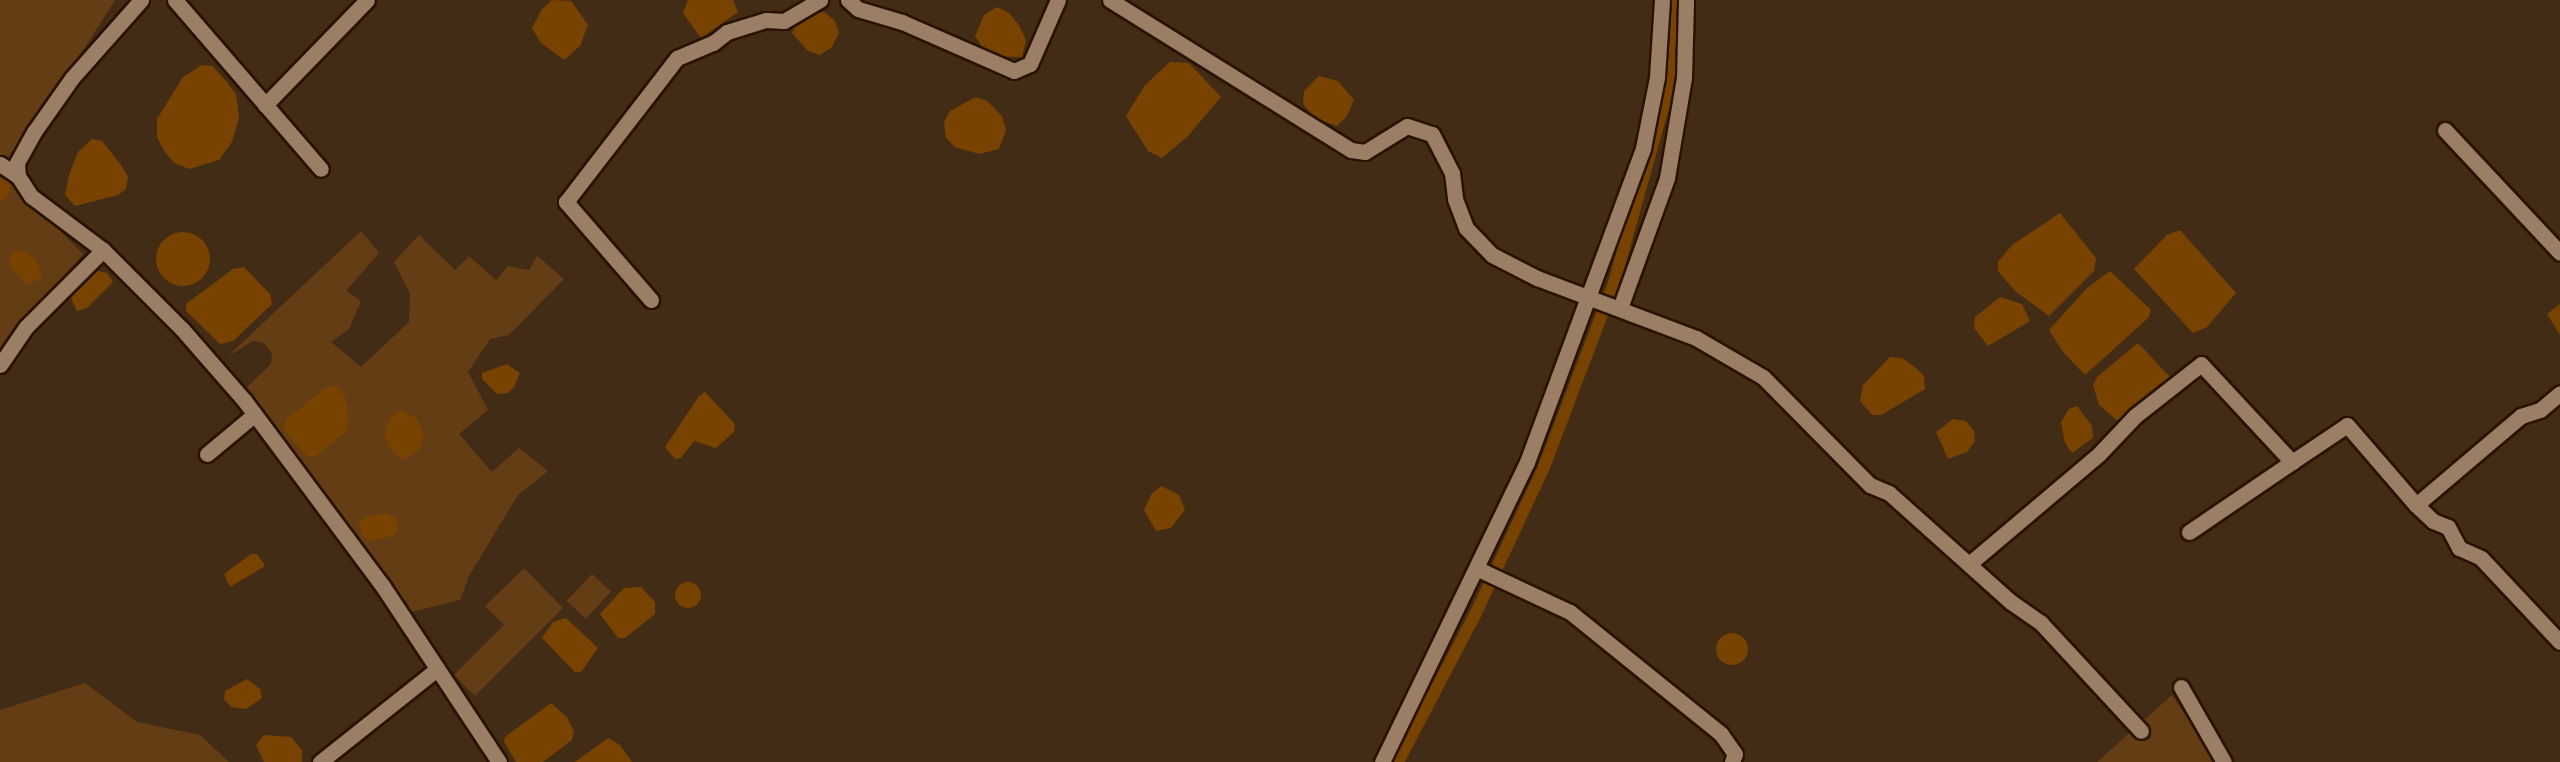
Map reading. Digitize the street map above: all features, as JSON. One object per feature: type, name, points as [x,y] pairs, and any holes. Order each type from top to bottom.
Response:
[{"type":"street","points":[[18,176],[17,163],[33,132],[72,78],[141,0]]},
{"type":"street","points":[[175,0],[321,169]]},
{"type":"street","points":[[265,105],[367,0]]},
{"type":"street","points":[[651,300],[566,202],[677,58],[713,43],[727,32],[766,20],[784,21],[820,0]]},
{"type":"street","points":[[848,0],[858,9],[913,26],[1014,71],[1030,64],[1058,0]]},
{"type":"street","points":[[1110,0],[1351,150],[1365,152],[1407,126],[1432,134],[1452,172],[1455,199],[1466,228],[1492,255],[1586,298],[1620,308],[1696,338],[1763,377],[1870,485],[1889,493],[1969,564],[2041,623],[2141,731]]},
{"type":"street","points":[[1382,762],[1478,569],[1527,462],[1651,117],[1662,0]]},
{"type":"street","points":[[1620,308],[1667,178],[1684,78],[1686,0]]},
{"type":"street","points":[[2445,130],[2560,254]]},
{"type":"street","points":[[0,164],[18,176],[39,202],[103,250],[190,338],[255,414],[382,585],[499,762]]},
{"type":"street","points":[[0,365],[26,327],[103,250]]},
{"type":"street","points":[[1969,564],[2092,461],[2135,416],[2201,364],[2292,462]]},
{"type":"street","points":[[2416,504],[2521,416],[2540,410],[2560,393]]},
{"type":"street","points":[[207,454],[255,414]]},
{"type":"street","points":[[2189,532],[2347,425],[2416,504],[2433,521],[2448,527],[2459,548],[2481,558],[2560,642]]},
{"type":"street","points":[[1478,569],[1570,612],[1721,734],[1735,754],[1732,762]]},
{"type":"street","points":[[320,762],[437,669]]},
{"type":"street","points":[[2181,687],[2224,762]]},
{"type":"shaded area","points":[[0,0],[115,0],[13,160],[18,188],[83,254],[30,317],[0,361]]},
{"type":"shaded area","points":[[552,0],[571,1],[588,25],[580,46],[564,60],[541,43],[532,28],[542,9]]},
{"type":"shaded area","points":[[688,0],[733,0],[738,12],[701,38],[683,13]]},
{"type":"shaded area","points":[[997,7],[1009,13],[1019,25],[1026,40],[1022,57],[988,56],[975,36],[984,15]]},
{"type":"shaded area","points":[[824,12],[835,21],[839,33],[832,47],[820,55],[808,51],[792,33],[795,26],[814,13]]},
{"type":"shaded area","points":[[1170,62],[1189,63],[1221,97],[1187,137],[1162,158],[1148,151],[1126,116],[1145,85]]},
{"type":"shaded area","points":[[202,65],[212,66],[227,82],[236,95],[239,118],[232,142],[219,160],[189,169],[174,163],[163,149],[157,137],[157,119],[183,77]]},
{"type":"shaded area","points":[[1319,76],[1338,81],[1354,100],[1347,116],[1337,126],[1315,118],[1303,104],[1304,91]]},
{"type":"shaded area","points":[[976,97],[987,101],[1002,116],[1006,130],[999,149],[979,154],[955,147],[946,138],[944,122],[950,111]]},
{"type":"shaded area","points":[[92,139],[102,141],[121,165],[128,177],[126,189],[118,195],[75,206],[65,195],[69,175],[78,152]]},
{"type":"shaded area","points":[[0,172],[8,174],[10,186],[8,195],[0,203]]},
{"type":"shaded area","points":[[2060,213],[2096,258],[2094,271],[2049,316],[2015,291],[1998,271],[1998,262],[2012,245]]},
{"type":"shaded area","points":[[2180,230],[2236,293],[2207,327],[2193,333],[2134,269],[2167,235]]},
{"type":"shaded area","points":[[361,231],[379,253],[346,291],[361,301],[349,329],[331,342],[361,367],[409,322],[410,294],[394,262],[419,235],[455,270],[469,256],[496,280],[508,266],[529,270],[537,256],[564,279],[509,335],[490,339],[468,372],[488,410],[459,434],[492,472],[519,448],[548,471],[518,495],[469,576],[460,600],[411,612],[401,607],[243,391],[271,364],[272,353],[264,343],[253,341],[228,356]]},
{"type":"shaded area","points":[[183,232],[202,240],[210,259],[202,278],[183,286],[164,278],[156,259],[164,240]]},
{"type":"shaded area","points":[[12,250],[26,252],[37,262],[42,278],[27,285],[9,266]]},
{"type":"shaded area","points":[[244,267],[270,294],[272,304],[233,341],[220,344],[186,311],[186,304],[233,269]]},
{"type":"shaded area","points":[[93,270],[107,273],[113,282],[87,308],[77,311],[71,298],[74,290]]},
{"type":"shaded area","points":[[2110,271],[2151,310],[2148,318],[2085,375],[2063,352],[2049,330],[2087,288]]},
{"type":"shaded area","points":[[2000,297],[2022,304],[2030,321],[1988,346],[1974,328],[1975,317]]},
{"type":"shaded area","points":[[2560,304],[2560,335],[2547,314]]},
{"type":"shaded area","points":[[2138,343],[2170,377],[2118,421],[2099,405],[2093,385],[2098,376]]},
{"type":"shaded area","points":[[1890,357],[1902,358],[1916,368],[1924,376],[1925,389],[1881,415],[1872,415],[1860,401],[1863,385]]},
{"type":"shaded area","points":[[507,364],[520,373],[514,387],[508,393],[497,394],[482,379],[482,373]]},
{"type":"shaded area","points":[[337,385],[345,396],[349,419],[346,432],[316,456],[306,456],[284,429],[286,419],[325,388]]},
{"type":"shaded area","points":[[705,392],[735,424],[734,432],[716,448],[694,441],[681,458],[675,459],[665,447],[699,396]]},
{"type":"shaded area","points":[[2077,406],[2092,426],[2093,438],[2072,453],[2065,443],[2061,422],[2069,409]]},
{"type":"shaded area","points":[[401,409],[417,419],[424,434],[419,450],[402,460],[390,448],[384,433],[391,417]]},
{"type":"shaded area","points":[[1953,419],[1966,421],[1974,431],[1975,441],[1967,452],[1948,459],[1936,432]]},
{"type":"shaded area","points":[[1162,486],[1179,495],[1185,510],[1171,528],[1156,531],[1144,510],[1152,493]]},
{"type":"shaded area","points":[[386,513],[396,518],[398,529],[393,536],[371,541],[364,537],[358,523],[365,517]]},
{"type":"shaded area","points":[[251,554],[257,554],[265,566],[230,587],[224,574]]},
{"type":"shaded area","points":[[524,568],[563,608],[475,696],[454,675],[504,625],[485,606]]},
{"type":"shaded area","points":[[592,574],[611,592],[586,619],[567,601]]},
{"type":"shaded area","points":[[688,582],[697,586],[701,595],[697,604],[688,608],[679,604],[675,595],[679,586]]},
{"type":"shaded area","points":[[641,587],[655,602],[655,614],[625,638],[618,638],[600,614],[624,588]]},
{"type":"shaded area","points":[[566,618],[598,648],[581,672],[575,672],[542,638],[553,622]]},
{"type":"shaded area","points":[[1732,633],[1743,638],[1748,649],[1743,660],[1732,665],[1721,660],[1716,649],[1721,638]]},
{"type":"shaded area","points":[[247,679],[260,689],[262,698],[246,709],[231,707],[224,699],[225,691]]},
{"type":"shaded area","points":[[85,683],[137,722],[200,735],[229,762],[0,762],[0,710]]},
{"type":"shaded area","points":[[2172,695],[2217,762],[2097,762]]},
{"type":"shaded area","points":[[551,703],[567,717],[574,732],[572,740],[543,762],[516,762],[504,742],[505,737]]},
{"type":"shaded area","points":[[264,735],[291,737],[302,750],[302,762],[264,762],[256,745]]},
{"type":"shaded area","points":[[608,738],[620,745],[632,762],[575,762]]},
{"type":"waterway","points":[[1398,762],[1475,615],[1544,467],[1614,283],[1668,90],[1676,0]]}]
